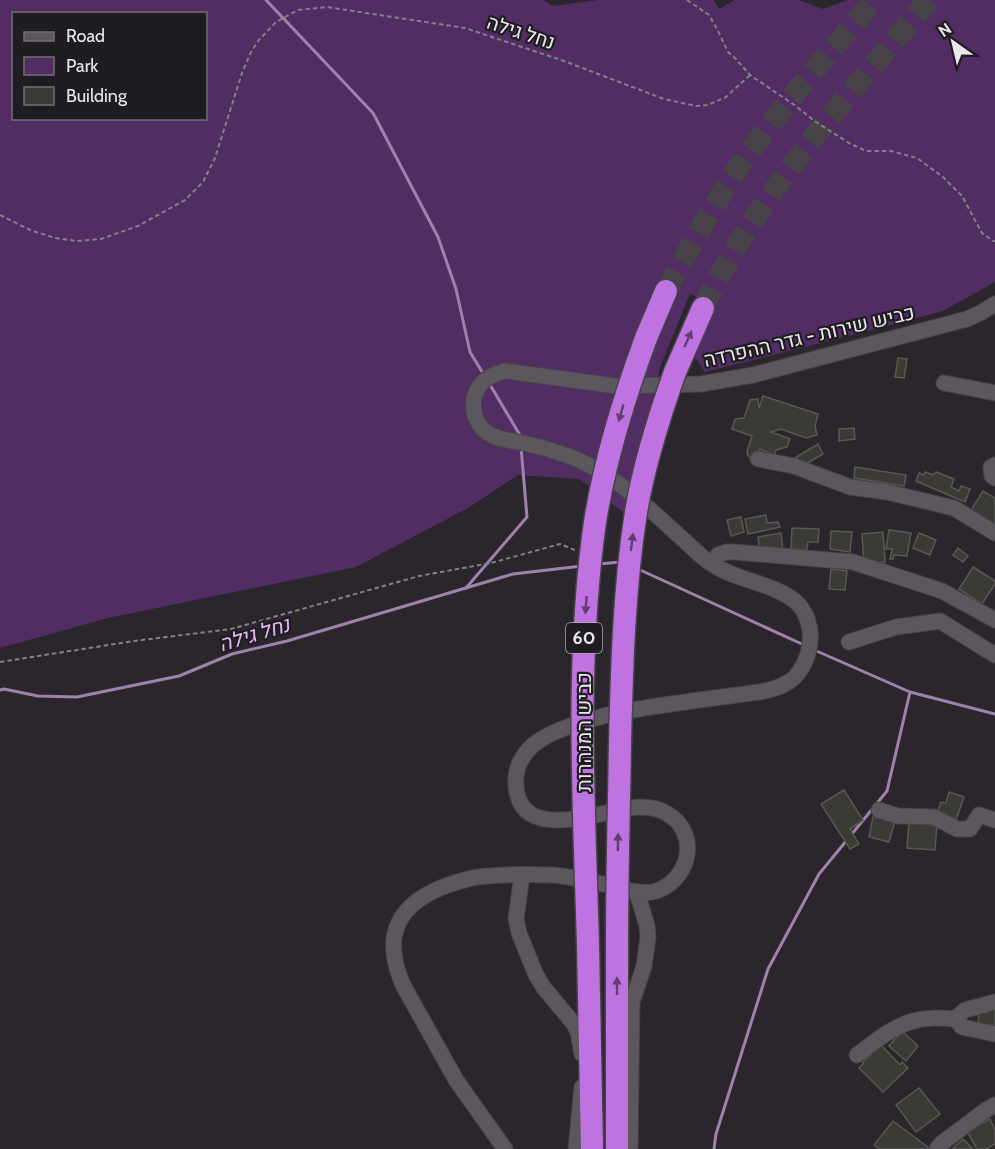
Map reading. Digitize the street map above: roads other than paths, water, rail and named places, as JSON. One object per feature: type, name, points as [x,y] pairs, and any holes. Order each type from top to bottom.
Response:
[{"type":"highway","name":"כביש המנהרות","points":[[592,1149],[583,729],[584,639],[589,570],[596,519],[611,449],[631,380],[666,291]]},
{"type":"highway","name":"כביש המנהרות","points":[[617,1149],[617,884],[624,632],[630,555],[637,510],[660,415],[675,372],[703,308]]},
{"type":"street","name":"כביש שירות - גדר ההפרדה","points":[[505,1149],[456,1080],[397,973],[394,940],[401,916],[425,895],[461,880],[477,877],[555,876],[648,893],[671,883],[681,872],[688,852],[687,839],[683,830],[672,816],[649,807],[638,807],[560,821],[544,819],[524,808],[518,796],[516,776],[519,763],[535,743],[545,737],[604,715],[768,691],[786,684],[803,666],[811,639],[808,622],[803,610],[795,600],[776,590],[734,577],[711,564],[627,489],[609,476],[578,459],[490,435],[482,428],[474,410],[473,400],[477,391],[483,381],[491,375],[505,371],[616,386],[700,384],[729,380],[956,322],[982,312],[995,304]]},
{"type":"street","points":[[944,383],[995,393]]},
{"type":"street","points":[[758,459],[794,466],[850,487],[887,492],[954,508],[995,533]]},
{"type":"street","points":[[995,465],[991,467],[992,476],[995,478]]},
{"type":"street","points":[[718,555],[735,552],[853,562],[942,591],[995,620]]},
{"type":"street","points":[[849,642],[896,627],[940,621],[995,654]]},
{"type":"street","points":[[879,810],[898,816],[934,817],[957,829],[970,829],[980,815],[995,820]]},
{"type":"street","points":[[522,875],[516,919],[521,941],[536,975],[574,1024],[580,1040],[583,1072],[576,1149]]},
{"type":"street","points":[[630,1149],[632,1002],[644,966],[648,937],[637,892]]},
{"type":"street","points":[[857,1055],[885,1034],[912,1021],[929,1018],[955,1019],[965,1010],[995,1002]]},
{"type":"street","points":[[955,1019],[962,1028],[995,1034]]},
{"type":"street","points":[[937,1149],[995,1105]]},
{"type":"waterway","points":[[266,0],[373,113],[438,237],[456,289],[470,352],[484,375]]},
{"type":"waterway","points":[[489,383],[521,437]]},
{"type":"waterway","points":[[466,588],[527,517],[521,447]]},
{"type":"waterway","points":[[598,564],[621,562]]},
{"type":"waterway","name":"נחל גילה","points":[[0,690],[38,696],[77,697],[179,676],[232,654],[287,641],[513,574],[582,566]]},
{"type":"waterway","points":[[638,569],[804,645]]},
{"type":"waterway","points":[[812,649],[910,692],[995,714]]},
{"type":"waterway","points":[[851,835],[887,791],[910,692]]},
{"type":"waterway","points":[[714,1149],[716,1134],[768,969],[819,874],[847,840]]},
{"type":"tunnel","points":[[666,291],[721,195],[756,143],[874,0]]},
{"type":"tunnel","points":[[703,308],[725,266],[777,186],[836,110],[929,0]]}]
